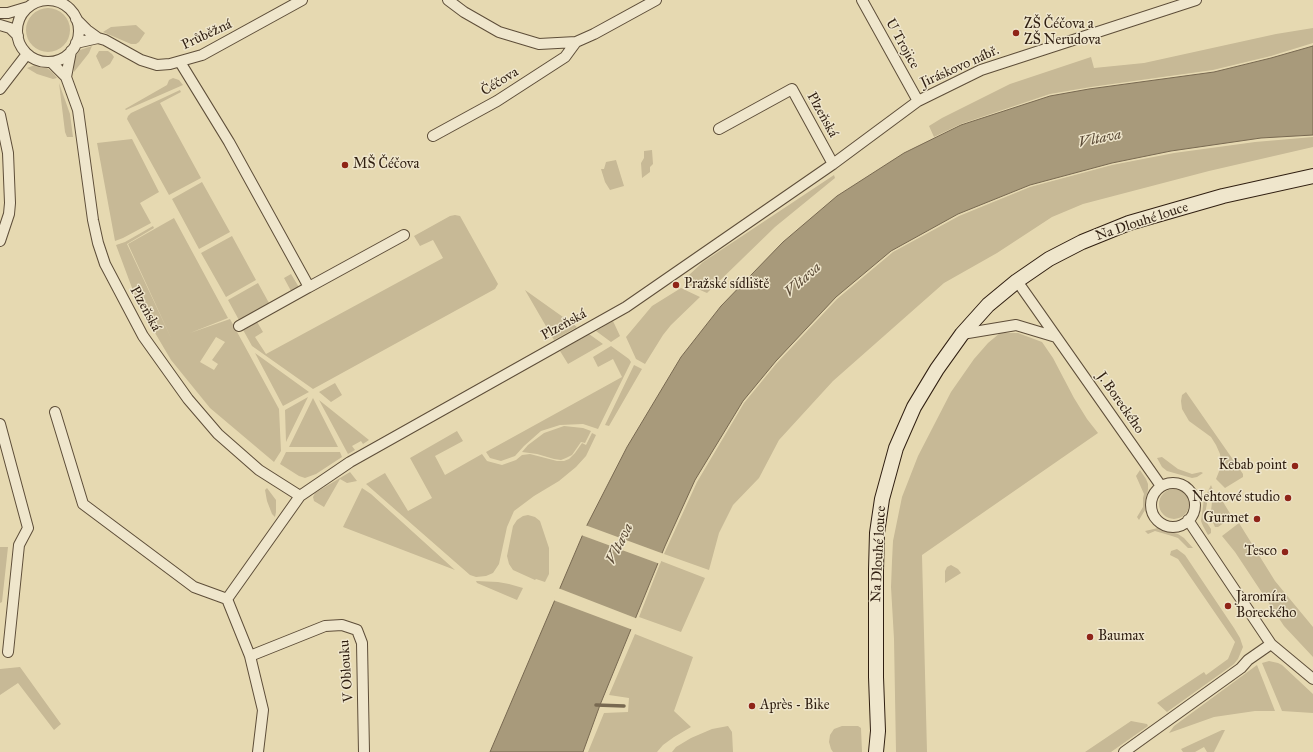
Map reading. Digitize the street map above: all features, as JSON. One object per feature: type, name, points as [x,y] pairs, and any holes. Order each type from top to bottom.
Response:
[{"type":"main road","name":"Na Dlouhé louce","points":[[878,731],[876,677],[876,570],[877,533],[882,499],[896,448],[914,407],[937,369],[962,334],[988,305],[1017,281],[1049,259],[1082,242],[1129,223],[1224,196],[1313,176]]},
{"type":"main road","points":[[876,752],[878,731]]},
{"type":"main road","points":[[878,731],[881,752]]},
{"type":"street","points":[[0,13],[8,13],[44,0],[53,0],[65,3],[73,12],[79,26],[79,34],[66,77]]},
{"type":"street","name":"Průběžná","points":[[76,19],[98,38],[105,40],[141,60],[157,65],[180,62],[202,55],[302,0]]},
{"type":"street","name":"Čéčova","points":[[448,0],[464,12],[499,32],[539,44],[576,42],[594,34],[656,0]]},
{"type":"street","name":"U Trojice","points":[[862,0],[918,101]]},
{"type":"street","name":"Jiráskovo nábř.","points":[[918,101],[981,70],[1196,0]]},
{"type":"street","points":[[34,3],[22,14],[19,22],[19,42],[27,54],[39,60],[51,62],[64,58],[74,47],[98,38]]},
{"type":"street","points":[[0,25],[10,28],[18,36]]},
{"type":"street","name":"Čéčova","points":[[432,136],[508,94],[564,57],[576,42]]},
{"type":"street","points":[[0,89],[27,54]]},
{"type":"street","name":"Plzeňská","points":[[51,62],[66,77],[78,110],[93,220],[98,243],[105,264],[143,336],[182,392],[218,434],[259,470],[300,496]]},
{"type":"street","points":[[180,62],[229,142],[309,287]]},
{"type":"street","name":"Plzeňská","points":[[719,129],[792,89],[833,164]]},
{"type":"street","name":"Plzeňská","points":[[227,599],[300,496],[350,462],[626,307],[833,164],[918,101]]},
{"type":"street","points":[[0,116],[8,153],[10,203],[9,214],[0,241]]},
{"type":"street","points":[[239,326],[404,235]]},
{"type":"street","name":"J. Boreckého","points":[[1017,281],[1161,486]]},
{"type":"street","points":[[962,334],[1016,325],[1056,337]]},
{"type":"street","points":[[55,412],[83,504],[194,587],[227,599],[250,656],[263,710],[258,752]]},
{"type":"street","points":[[0,424],[28,528],[20,545],[8,652]]},
{"type":"street","points":[[1174,483],[1181,484],[1187,488],[1194,500],[1192,514],[1188,520],[1182,524],[1170,526],[1158,521],[1151,510],[1152,496],[1156,490],[1161,486],[1174,483]]},
{"type":"street","points":[[1188,520],[1271,644],[1313,679]]},
{"type":"street","name":"V Oblouku","points":[[250,656],[325,626],[342,625],[357,630],[362,643],[364,752]]},
{"type":"street","points":[[1124,752],[1235,673],[1248,660],[1271,644]]},
{"type":"shaded area","points":[[48,8],[60,12],[66,18],[70,30],[66,42],[60,48],[48,52],[36,48],[30,42],[26,30],[30,18],[36,12]]},
{"type":"shaded area","points":[[136,25],[145,33],[136,44],[131,44],[103,32],[111,27]]},
{"type":"shaded area","points":[[1313,28],[1313,43],[1271,56],[1213,70],[1050,94],[961,124],[934,137],[929,126],[1010,84],[1091,57],[1094,68],[1144,63],[1276,34]]},
{"type":"shaded area","points":[[92,46],[89,53],[74,72],[73,63],[77,54],[80,50]]},
{"type":"shaded area","points":[[99,51],[108,51],[114,57],[110,64],[102,69],[96,56]]},
{"type":"shaded area","points":[[35,65],[41,65],[47,68],[57,78],[53,79],[37,74],[27,68]]},
{"type":"shaded area","points":[[173,78],[179,80],[183,85],[126,110],[125,109],[167,85],[169,80]]},
{"type":"shaded area","points":[[59,83],[70,114],[73,137],[67,137],[65,132]]},
{"type":"shaded area","points":[[180,90],[181,92],[160,103],[201,178],[169,195],[127,119],[131,113]]},
{"type":"shaded area","points":[[1313,137],[1313,147],[1209,171],[1083,204],[1052,217],[997,253],[944,283],[833,381],[779,440],[759,478],[733,505],[719,533],[709,570],[664,554],[697,482],[744,403],[776,364],[837,299],[893,252],[959,216],[1030,187],[1112,165],[1174,153],[1255,142]]},
{"type":"shaded area","points":[[132,139],[159,192],[140,203],[151,223],[115,241],[97,143]]},
{"type":"shaded area","points":[[652,150],[653,164],[650,167],[650,172],[642,178],[641,163],[644,158],[644,151]]},
{"type":"shaded area","points":[[616,160],[624,186],[610,190],[605,182],[601,169],[604,169],[606,162]]},
{"type":"shaded area","points":[[834,175],[835,178],[775,227],[707,293],[684,283],[689,275],[703,262]]},
{"type":"shaded area","points":[[202,182],[230,232],[199,249],[172,199]]},
{"type":"shaded area","points":[[450,216],[460,216],[498,284],[495,289],[313,389],[252,346],[242,328],[256,320],[263,332],[255,337],[266,354],[443,258],[433,240],[420,246],[414,236]]},
{"type":"shaded area","points":[[174,218],[228,318],[190,333],[230,319],[279,409],[281,451],[274,462],[210,408],[171,360],[138,304],[116,245],[125,242],[153,226],[154,228],[127,244],[172,340],[128,244]],"holes":[[[216,337],[225,342],[212,360],[218,364],[214,370],[200,362]]]},
{"type":"shaded area","points":[[232,236],[256,280],[226,297],[201,253]]},
{"type":"shaded area","points":[[291,274],[300,289],[240,322],[228,300],[258,283],[269,303],[291,291],[284,278]]},
{"type":"shaded area","points":[[681,288],[700,297],[671,325],[645,364],[636,359],[626,337],[652,306]]},
{"type":"shaded area","points":[[525,290],[577,327],[554,340]]},
{"type":"shaded area","points":[[613,321],[620,336],[611,342],[596,331]]},
{"type":"shaded area","points":[[1000,333],[1018,333],[1042,342],[1053,358],[1074,398],[1098,433],[922,555],[927,752],[896,752],[894,639],[891,587],[893,541],[902,497],[918,456],[951,392],[974,359],[988,343]]},
{"type":"shaded area","points":[[589,334],[603,344],[568,364],[560,351]]},
{"type":"shaded area","points":[[611,346],[631,362],[598,429],[583,424],[560,425],[541,431],[515,456],[501,461],[490,458],[486,452],[622,377],[613,359],[598,367],[593,357]]},
{"type":"shaded area","points":[[255,353],[309,392],[283,406]]},
{"type":"shaded area","points":[[634,365],[642,369],[609,426],[605,425]]},
{"type":"shaded area","points":[[335,383],[342,395],[331,402],[319,392]]},
{"type":"shaded area","points":[[1186,392],[1243,474],[1243,477],[1225,488],[1216,479],[1221,462],[1220,454],[1216,445],[1211,437],[1189,421],[1182,409],[1182,395]]},
{"type":"shaded area","points":[[308,397],[286,442],[285,410]]},
{"type":"shaded area","points":[[313,398],[338,447],[289,447]]},
{"type":"shaded area","points":[[319,400],[369,440],[363,444],[361,441],[352,446],[355,450],[348,454]]},
{"type":"shaded area","points":[[564,426],[583,428],[591,431],[585,443],[581,442],[572,455],[561,460],[522,452],[528,445],[544,433]]},
{"type":"shaded area","points":[[457,431],[463,441],[435,456],[445,475],[482,454],[487,461],[502,465],[516,460],[522,455],[530,454],[557,461],[564,461],[569,459],[575,453],[582,443],[586,445],[592,433],[596,435],[586,456],[576,467],[559,481],[534,496],[514,511],[507,527],[499,564],[493,573],[486,576],[476,577],[470,575],[366,484],[385,473],[408,511],[432,498],[410,458]]},
{"type":"shaded area","points":[[286,452],[340,452],[342,457],[316,474],[305,478],[280,464]]},
{"type":"shaded area","points":[[1162,457],[1178,469],[1192,474],[1203,473],[1192,478],[1167,471],[1162,467],[1157,458]]},
{"type":"shaded area","points":[[1140,470],[1146,479],[1148,489],[1145,510],[1139,520],[1137,517],[1143,507],[1144,494],[1136,476]]},
{"type":"shaded area","points":[[350,472],[357,481],[347,483],[340,479],[324,507],[314,501],[313,497],[315,493]]},
{"type":"shaded area","points":[[1211,485],[1213,490],[1208,498],[1205,514],[1205,520],[1211,529],[1211,533],[1208,535],[1201,521],[1204,499]]},
{"type":"shaded area","points":[[267,488],[276,500],[275,517],[272,514],[267,501],[265,490]]},
{"type":"shaded area","points":[[362,488],[371,494],[455,570],[343,527]]},
{"type":"shaded area","points":[[1174,489],[1185,493],[1189,504],[1185,515],[1174,519],[1163,515],[1159,504],[1163,493]]},
{"type":"shaded area","points":[[1217,492],[1231,515],[1231,518],[1218,527],[1215,527],[1211,518],[1211,511],[1212,502]]},
{"type":"shaded area","points":[[528,515],[535,517],[540,521],[549,548],[549,574],[545,582],[535,580],[513,570],[509,564],[507,556],[513,526],[517,520]]},
{"type":"shaded area","points":[[1239,523],[1275,581],[1313,627],[1313,657],[1284,626],[1235,552],[1222,536]]},
{"type":"shaded area","points":[[1158,528],[1178,534],[1193,548],[1188,548],[1178,538],[1155,531],[1148,534],[1145,531]]},
{"type":"shaded area","points":[[0,547],[8,547],[2,602],[0,603]]},
{"type":"shaded area","points":[[1177,549],[1185,555],[1234,628],[1243,647],[1234,664],[1167,712],[1157,703],[1204,672],[1206,675],[1228,659],[1235,642],[1178,559],[1170,555],[1171,551]]},
{"type":"shaded area","points":[[661,561],[705,578],[681,632],[639,617]]},
{"type":"shaded area","points":[[951,565],[958,569],[961,573],[945,583],[945,571],[947,567]]},
{"type":"shaded area","points":[[476,581],[498,582],[523,588],[517,600],[477,583]]},
{"type":"shaded area","points":[[635,634],[693,657],[674,711],[691,727],[663,745],[657,752],[588,752],[604,713],[628,712],[629,698],[609,695]]},
{"type":"shaded area","points":[[1269,661],[1282,665],[1313,694],[1313,713],[1282,711],[1262,663]]},
{"type":"shaded area","points":[[1257,665],[1275,711],[1255,711],[1214,717],[1169,733],[1174,726]]},
{"type":"shaded area","points":[[20,667],[61,724],[54,730],[18,683],[0,695],[0,669]]},
{"type":"shaded area","points":[[1131,721],[1147,724],[1148,726],[1111,752],[1085,752]]},
{"type":"shaded area","points":[[728,726],[732,732],[733,752],[672,752],[676,747],[691,738],[712,729]]},
{"type":"shaded area","points":[[842,726],[858,726],[861,728],[862,752],[833,752],[829,742],[830,735],[834,729]]},
{"type":"shaded area","points":[[1225,730],[1214,752],[1207,752],[1204,747],[1195,752],[1183,752],[1181,749]]},
{"type":"water","name":"Vltava","points":[[1313,46],[1313,135],[1261,138],[1171,151],[1112,163],[1030,185],[958,214],[891,251],[836,297],[776,361],[743,401],[695,480],[665,546],[600,705],[583,752],[490,752],[586,527],[627,447],[681,357],[721,306],[783,242],[837,196],[904,153],[961,125],[1050,96],[1089,89],[1214,72]]},
{"type":"pier","points":[[585,525],[664,554],[660,564],[581,535]]},
{"type":"pier","points":[[558,588],[638,619],[633,630],[553,600]]},
{"type":"waterway","points":[[596,705],[624,706]]},
{"type":"place","name":"ZŠ Čéčova a ZŠ Nerudova","points":[[1016,33]]},
{"type":"place","name":"MŠ Čéčova","points":[[345,165]]},
{"type":"place","name":"Pražské sídliště","points":[[676,285]]},
{"type":"place","name":"Kebab point","points":[[1295,466]]},
{"type":"place","name":"Nehtové studio","points":[[1288,498]]},
{"type":"place","name":"Gurmet","points":[[1257,519]]},
{"type":"place","name":"Tesco","points":[[1285,552]]},
{"type":"place","name":"Jaromíra Boreckého","points":[[1228,606]]},
{"type":"place","name":"Baumax","points":[[1090,637]]},
{"type":"place","name":"Après - Bike","points":[[752,706]]}]
